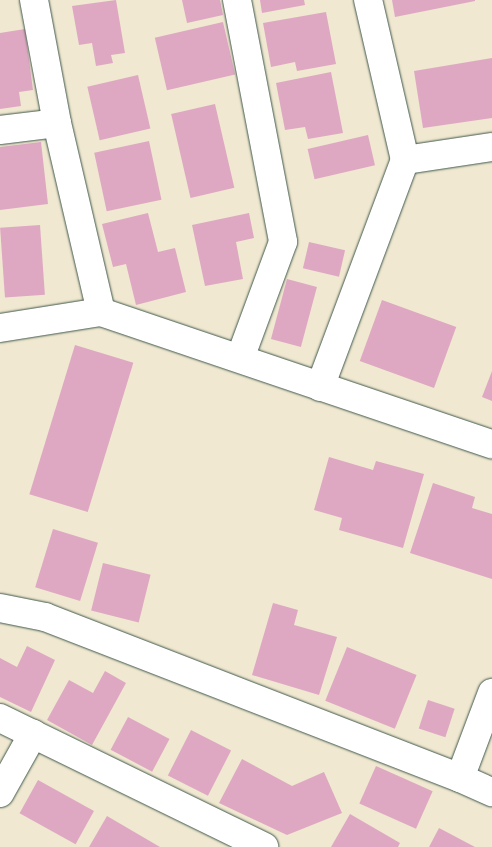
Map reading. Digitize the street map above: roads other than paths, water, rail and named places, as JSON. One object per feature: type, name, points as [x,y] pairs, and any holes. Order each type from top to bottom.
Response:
[{"type":"street","points":[[34,0],[57,123],[101,312]]},
{"type":"street","points":[[237,0],[283,242],[240,358]]},
{"type":"street","points":[[320,387],[405,160],[368,0]]},
{"type":"street","points":[[0,130],[57,123]]},
{"type":"street","points":[[405,160],[492,147]]},
{"type":"street","points":[[0,328],[101,312],[492,444]]},
{"type":"street","points":[[0,608],[45,617],[492,792]]},
{"type":"street","points":[[460,778],[492,693]]},
{"type":"street","points":[[0,718],[264,847]]},
{"type":"street","points":[[0,793],[33,734]]}]
